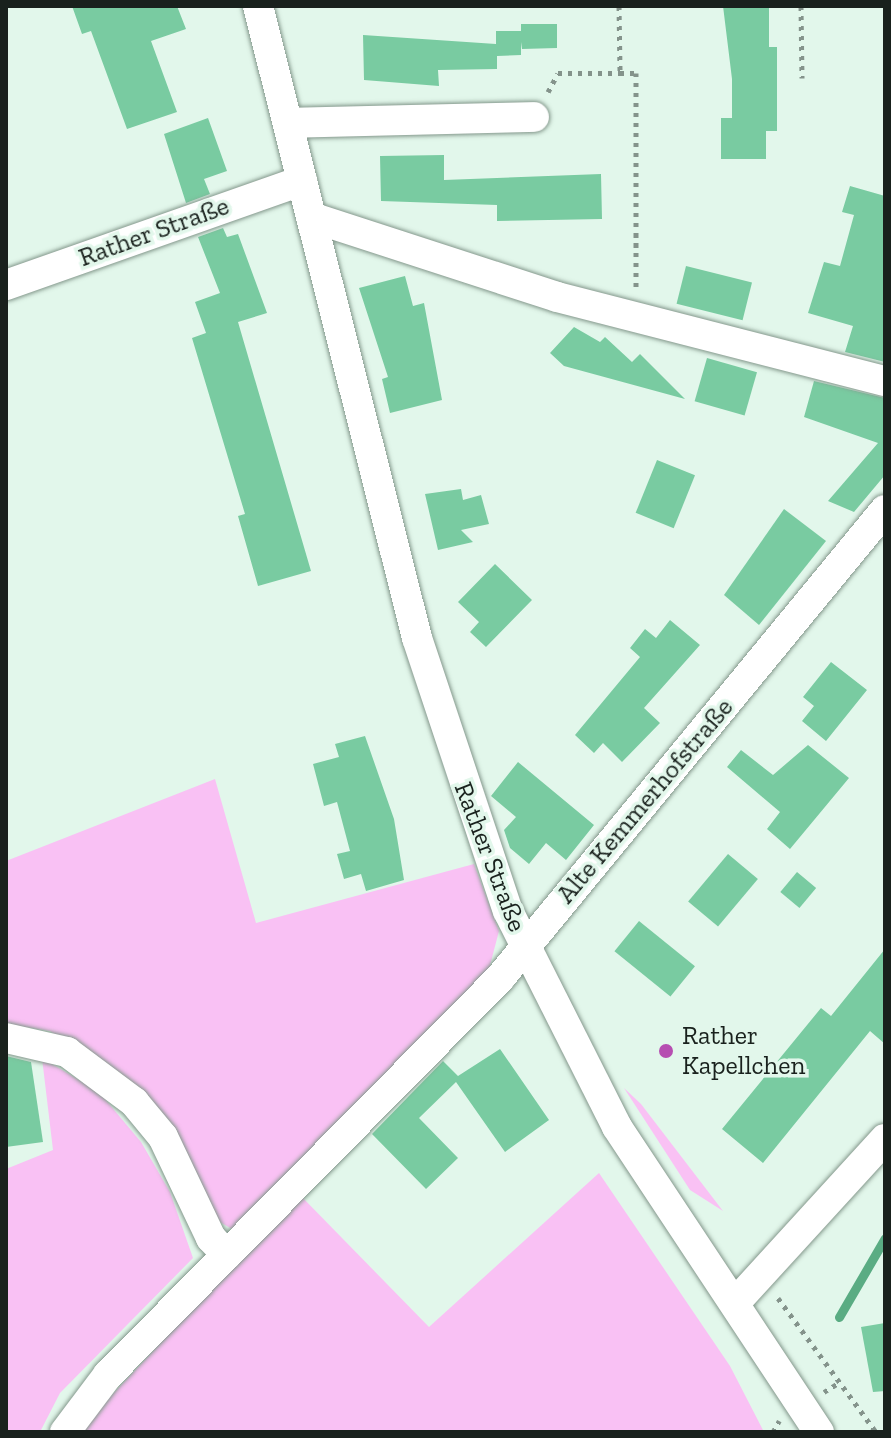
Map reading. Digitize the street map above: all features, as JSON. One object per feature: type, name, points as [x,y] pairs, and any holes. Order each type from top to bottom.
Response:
[{"type":"street","name":"Rather Straße","points":[[258,6],[435,703],[525,948],[617,1127],[819,1432]]},
{"type":"street","points":[[288,123],[534,117]]},
{"type":"street","name":"Rather Straße","points":[[6,285],[302,181]]},
{"type":"street","points":[[311,217],[634,316],[885,381]]},
{"type":"street","name":"Alte Kemmerhofstraße","points":[[65,1432],[108,1375],[525,948],[885,510]]},
{"type":"street","points":[[6,1038],[67,1052],[134,1102],[163,1137],[211,1238],[227,1255]]},
{"type":"street","points":[[735,1303],[885,1139]]},
{"type":"path","points":[[619,6],[620,73]]},
{"type":"path","points":[[801,6],[802,78]]},
{"type":"path","points":[[534,117],[558,73],[636,73],[634,316]]},
{"type":"path","points":[[761,1275],[876,1432]]},
{"type":"shaded area","points":[[215,779],[256,923],[474,864],[499,931],[488,973],[232,1229],[211,1217],[89,1058],[50,1031],[6,1024],[6,861]]},
{"type":"shaded area","points":[[42,1058],[99,1092],[141,1142],[170,1192],[193,1258],[60,1393],[40,1432],[6,1432],[6,1169],[53,1150]]},
{"type":"shaded area","points":[[624,1088],[641,1104],[723,1211],[690,1190]]},
{"type":"shaded area","points":[[599,1173],[730,1366],[764,1432],[77,1432],[300,1195],[429,1327]]},
{"type":"building","points":[[72,6],[177,6],[186,29],[151,41],[177,112],[127,129],[91,31],[82,34]]},
{"type":"building","points":[[723,6],[769,6],[769,47],[777,47],[777,131],[766,131],[766,159],[721,159],[721,118],[732,118],[732,79]]},
{"type":"building","points":[[521,24],[557,24],[557,48],[522,49],[521,42],[521,55],[497,56],[497,69],[438,70],[439,86],[364,80],[363,35],[496,44],[496,31],[521,31]]},
{"type":"building","points":[[208,118],[227,171],[204,179],[210,194],[186,203],[164,134]]},
{"type":"building","points":[[444,155],[444,180],[601,174],[602,219],[497,221],[497,205],[381,201],[380,156]]},
{"type":"building","points":[[850,186],[885,196],[885,362],[845,352],[853,326],[808,313],[824,262],[840,266],[854,215],[842,212]]},
{"type":"building","points":[[223,228],[227,237],[238,234],[267,313],[238,322],[311,571],[258,586],[238,516],[245,514],[192,338],[206,333],[195,302],[220,293],[198,237]]},
{"type":"building","points":[[686,266],[752,282],[743,320],[677,304]]},
{"type":"building","points":[[405,276],[413,306],[424,303],[442,400],[390,413],[382,379],[388,377],[359,288]]},
{"type":"building","points":[[574,327],[600,342],[605,337],[632,362],[640,354],[685,399],[564,366],[550,353]]},
{"type":"building","points":[[707,358],[757,372],[745,416],[695,401]]},
{"type":"building","points":[[814,381],[885,398],[885,475],[854,512],[828,501],[878,443],[804,417]]},
{"type":"building","points":[[657,460],[695,475],[674,528],[636,513]]},
{"type":"building","points":[[461,489],[463,500],[481,495],[489,524],[461,530],[473,542],[438,550],[425,494]]},
{"type":"building","points":[[784,509],[826,541],[759,625],[724,595]]},
{"type":"building","points":[[495,564],[532,600],[486,647],[470,632],[479,622],[458,602]]},
{"type":"building","points":[[670,620],[700,645],[644,708],[660,723],[622,762],[603,743],[594,753],[575,735],[640,657],[630,648],[645,629],[656,638]]},
{"type":"building","points":[[831,662],[867,690],[826,741],[802,721],[814,706],[803,697]]},
{"type":"building","points":[[365,736],[394,819],[404,880],[366,891],[361,874],[344,879],[337,854],[350,851],[337,802],[324,806],[313,764],[339,757],[335,744]]},
{"type":"building","points":[[808,745],[849,778],[790,849],[767,829],[780,812],[727,767],[741,750],[773,775]]},
{"type":"building","points":[[518,762],[594,825],[566,860],[546,843],[529,864],[510,848],[504,830],[516,817],[491,796]]},
{"type":"building","points":[[728,854],[758,879],[718,927],[688,901]]},
{"type":"building","points":[[797,872],[816,888],[799,908],[780,892]]},
{"type":"building","points":[[639,921],[695,966],[670,997],[614,951]]},
{"type":"building","points":[[885,949],[885,1044],[870,1031],[763,1163],[722,1129],[821,1008],[831,1016]]},
{"type":"building","points":[[500,1049],[549,1120],[505,1152],[456,1082],[419,1118],[458,1158],[426,1189],[372,1134],[443,1061],[458,1076]]},
{"type":"building","points":[[6,1056],[31,1062],[43,1142],[6,1147]]},
{"type":"building","points":[[885,1323],[885,1391],[873,1392],[861,1327]]},
{"type":"waterway","points":[[839,1317],[885,1238]]},
{"type":"place","name":"Rather Kapellchen","points":[[666,1051]]}]
